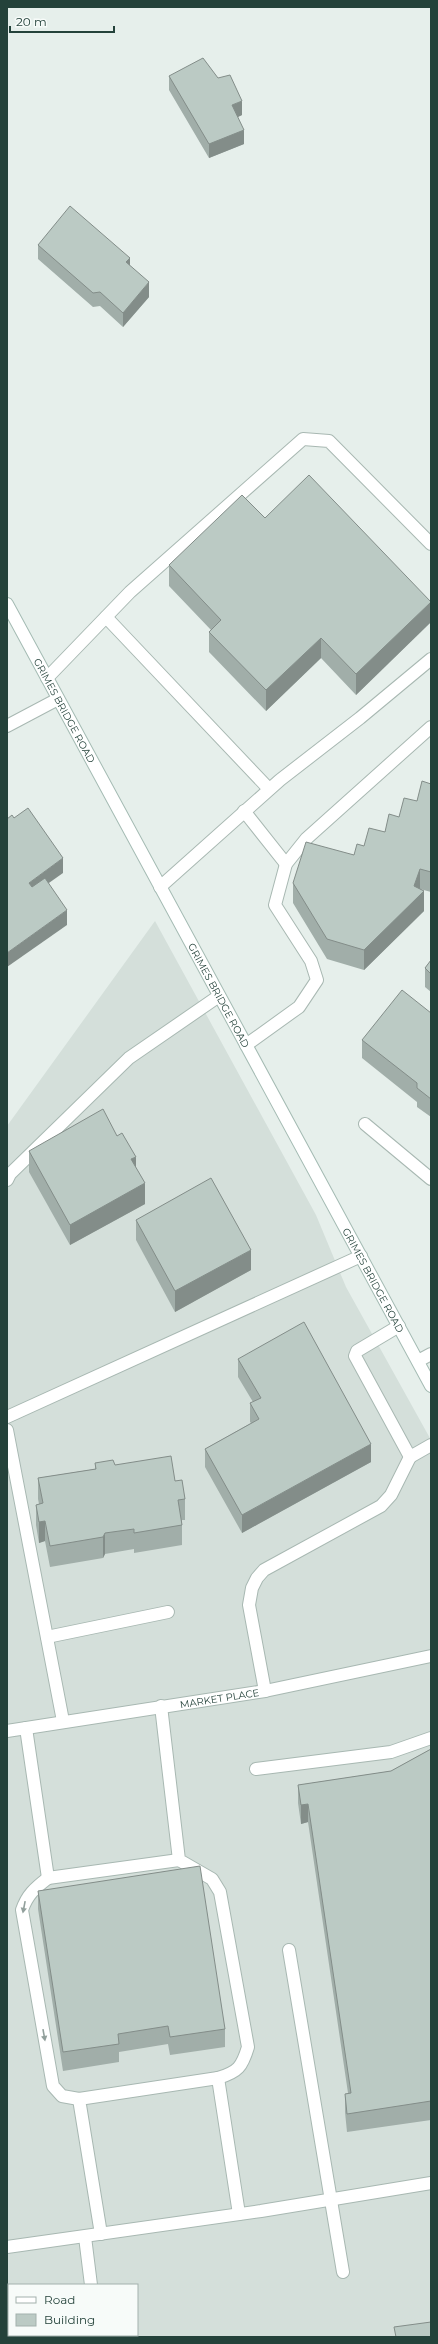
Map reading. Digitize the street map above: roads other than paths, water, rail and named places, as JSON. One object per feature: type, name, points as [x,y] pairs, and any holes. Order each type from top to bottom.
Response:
[{"type":"street","points":[[47,678],[130,592],[303,439],[329,441],[431,544]]},
{"type":"street","name":"GRIMES BRIDGE ROAD","points":[[7,604],[431,1386]]},
{"type":"street","points":[[106,617],[269,789]]},
{"type":"street","points":[[160,887],[269,789],[431,659]]},
{"type":"street","points":[[7,726],[58,700]]},
{"type":"street","points":[[246,1045],[299,1007],[317,980],[311,961],[275,905],[286,864],[306,839],[431,727]]},
{"type":"street","points":[[244,811],[286,864]]},
{"type":"street","points":[[7,1180],[10,1174],[129,1058],[220,996]]},
{"type":"street","points":[[365,1124],[431,1179]]},
{"type":"street","points":[[7,1417],[361,1256]]},
{"type":"street","points":[[399,1326],[357,1351],[355,1356],[410,1457]]},
{"type":"street","points":[[418,1361],[431,1354]]},
{"type":"street","points":[[7,1430],[64,1721]]},
{"type":"street","points":[[265,1691],[249,1605],[252,1588],[257,1578],[264,1570],[381,1506],[392,1495],[410,1457],[431,1445]]},
{"type":"street","points":[[47,1637],[168,1612]]},
{"type":"street","name":"MARKET PLACE","points":[[7,1731],[265,1691],[431,1656]]},
{"type":"street","points":[[161,1706],[179,1860]]},
{"type":"street","points":[[26,1728],[48,1878]]},
{"type":"street","points":[[256,1768],[391,1752],[431,1738]]},
{"type":"street","points":[[179,1860],[212,1879],[220,1892],[248,2047],[243,2062],[232,2074],[218,2078],[78,2099],[62,2096],[53,2086],[22,1910],[26,1898],[34,1888],[48,1878],[179,1860]]},
{"type":"street","points":[[289,1950],[332,2199],[343,2272]]},
{"type":"street","points":[[218,2078],[239,2214]]},
{"type":"street","points":[[78,2099],[101,2234]]},
{"type":"street","points":[[7,2247],[239,2214],[431,2183]]},
{"type":"street","points":[[85,2237],[91,2284]]}]
